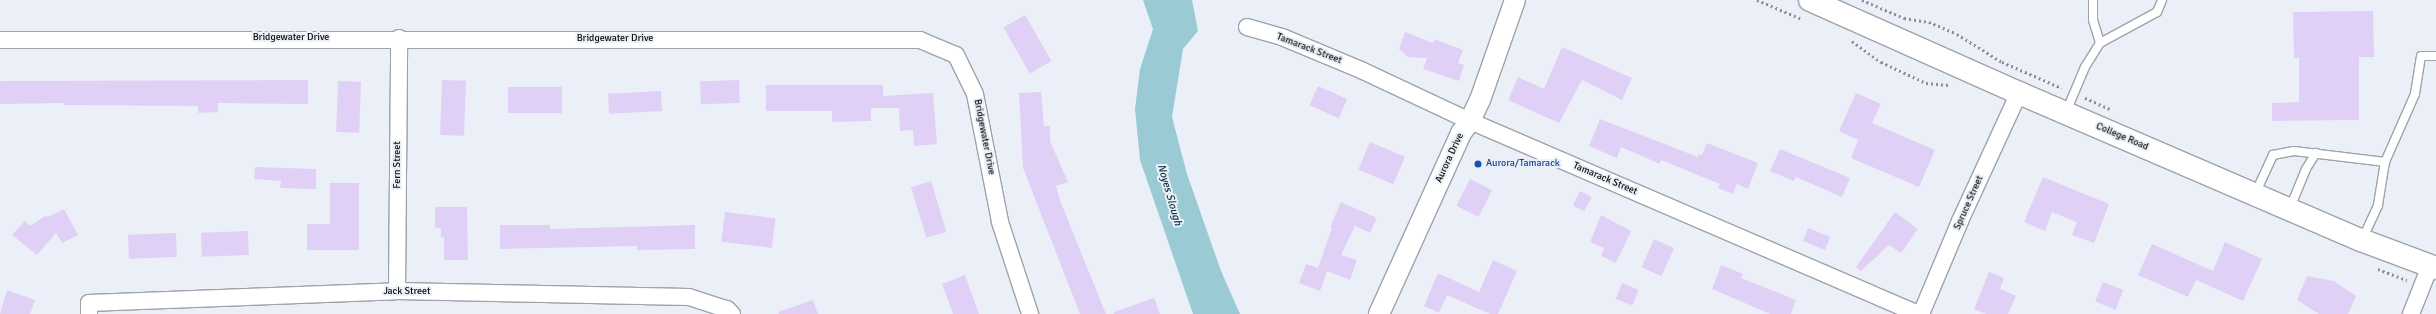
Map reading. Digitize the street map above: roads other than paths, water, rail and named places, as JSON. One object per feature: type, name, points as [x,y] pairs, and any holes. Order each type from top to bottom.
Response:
[{"type":"main road","name":"College Road","points":[[1810,0],[2019,93],[2361,240],[2433,267]]},
{"type":"street","name":"Aurora Drive","points":[[1379,314],[1461,132],[1470,121],[1515,0]]},
{"type":"street","name":"Tamarack Street","points":[[1247,27],[1282,37],[1361,70],[1470,121],[1920,314]]},
{"type":"street","name":"Bridgewater Drive","points":[[0,40],[398,38],[920,40],[956,55],[976,94],[1000,222],[1030,314]]},
{"type":"street","name":"Fern Street","points":[[397,291],[398,38]]},
{"type":"street","name":"Spruce Street","points":[[1920,314],[1960,220],[2019,93]]},
{"type":"street","points":[[2411,314],[2433,267]]},
{"type":"street","name":"Jack Street","points":[[89,314],[89,303],[397,291],[689,296],[727,309],[732,314]]},
{"type":"lane","points":[[2093,0],[2093,20],[2100,43]]},
{"type":"lane","points":[[2065,113],[2084,67],[2100,43],[2157,12],[2162,0]]},
{"type":"lane","points":[[2361,240],[2378,205],[2385,162],[2415,94],[2421,56],[2436,56]]},
{"type":"lane","points":[[2255,194],[2272,155],[2294,151],[2385,162]]},
{"type":"lane","points":[[2290,209],[2306,169],[2316,153]]},
{"type":"water","name":"Noyes Slough","points":[[1143,0],[1192,0],[1198,31],[1183,49],[1172,117],[1187,174],[1221,271],[1240,314],[1193,314],[1140,160],[1135,109],[1140,69],[1153,29]]},
{"type":"place","name":"Aurora/Tamarack","points":[[1478,164]]}]
